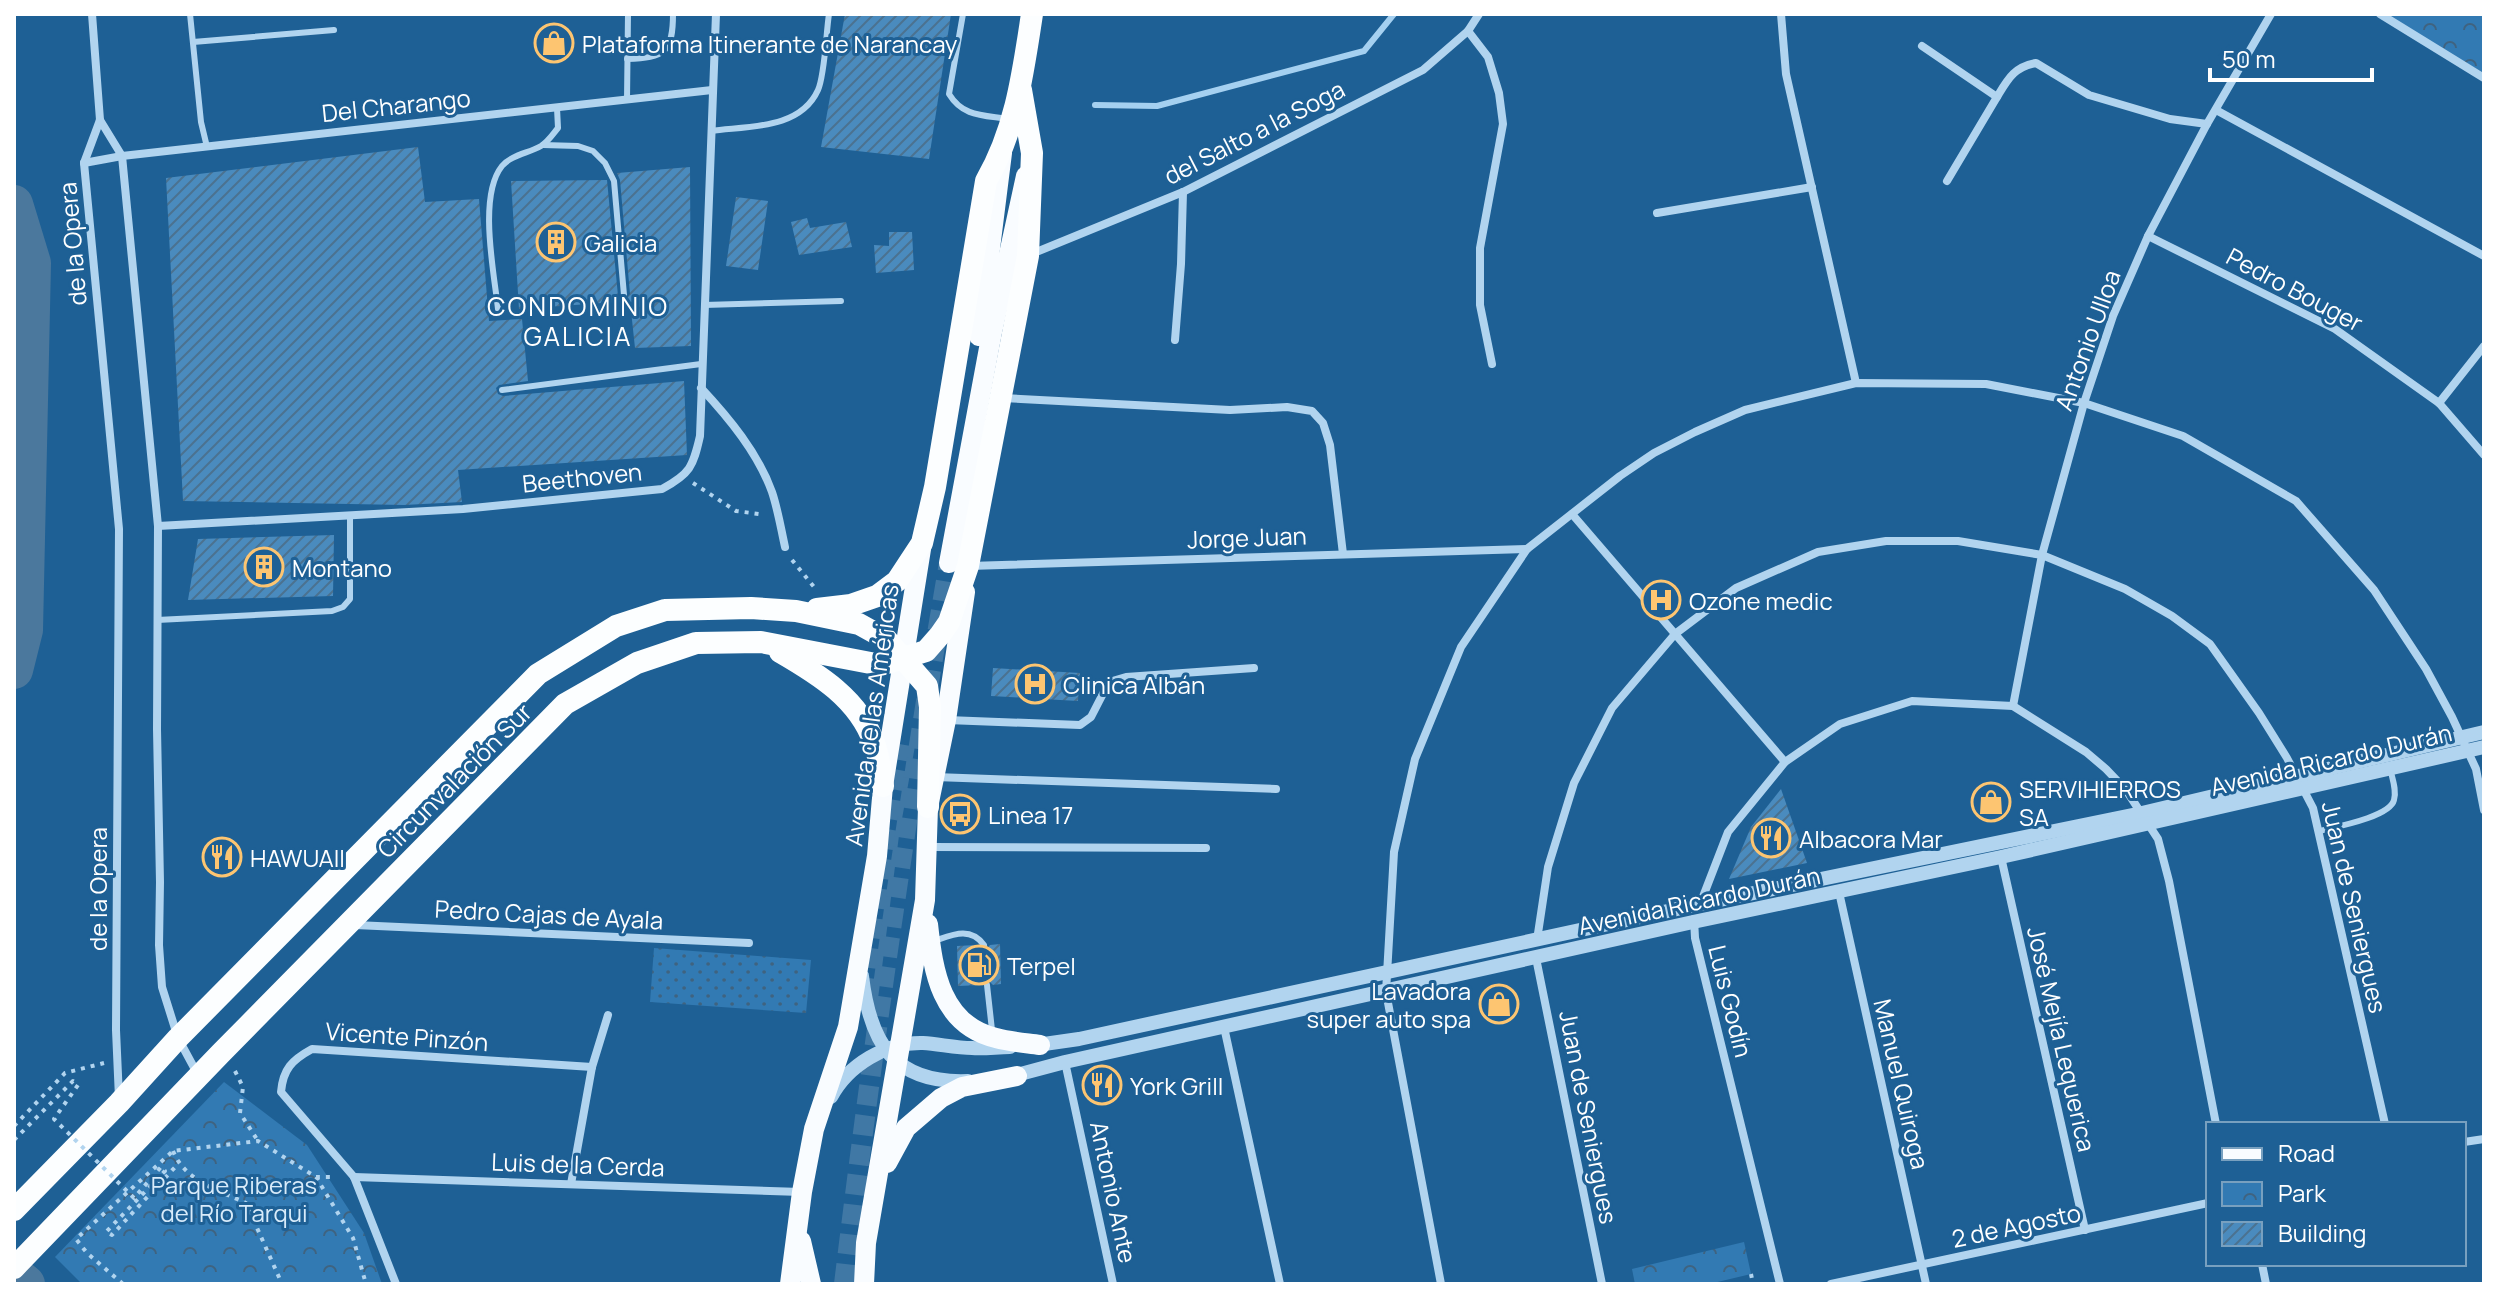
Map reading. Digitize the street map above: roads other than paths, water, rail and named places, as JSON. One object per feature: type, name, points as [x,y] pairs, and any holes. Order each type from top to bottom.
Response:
[{"type":"highway","points":[[1021,90],[1032,14]]},
{"type":"highway","name":"Avenida de las Américas","points":[[922,543],[935,487],[986,181],[1002,153],[1021,90]]},
{"type":"highway","name":"Avenida de las Américas","points":[[952,564],[1001,398],[1028,256],[1032,153],[1021,90]]},
{"type":"highway","points":[[796,611],[851,605],[877,596],[897,581],[922,543]]},
{"type":"highway","name":"Circunvalación Sur","points":[[14,1268],[565,704],[637,663],[696,643],[761,642],[877,665],[904,660],[926,651],[949,622],[952,564]]},
{"type":"highway","name":"Circunvalación Sur","points":[[21,1203],[178,1038],[538,674],[616,626],[665,610],[720,607],[796,611]]},
{"type":"highway","points":[[796,611],[859,624],[886,639],[927,686],[930,707],[928,807]]},
{"type":"highway","points":[[761,642],[823,677],[860,714],[874,742],[883,786]]},
{"type":"main road","name":"Avenida de las Américas","points":[[864,1284],[866,1243],[879,1177],[894,1053],[925,900],[928,807],[946,720],[952,564],[1002,153]]},
{"type":"main road","name":"Avenida de las Américas","points":[[952,564],[992,332],[1032,153]]},
{"type":"main road","name":"Avenida de las Américas","points":[[790,1284],[814,1129],[848,1027],[877,856],[883,786],[922,543]]},
{"type":"main road","points":[[925,900],[932,964],[941,993],[963,1021],[993,1038],[1040,1045]]},
{"type":"main road","points":[[879,1177],[906,1128],[941,1098],[962,1087],[1017,1076]]},
{"type":"main road","points":[[798,1225],[811,1284]]},
{"type":"street","points":[[92,14],[100,120],[122,156],[158,526],[159,945],[162,987],[178,1038],[199,1077]]},
{"type":"street","points":[[716,14],[700,388],[724,413],[752,452],[772,491],[785,547]]},
{"type":"street","name":"del Salto a la Soga","points":[[1028,256],[1183,192],[1423,70],[1468,31],[1479,14]]},
{"type":"street","points":[[1781,14],[1786,74],[1856,383]]},
{"type":"street","name":"Antonio Ulloa","points":[[2013,706],[2042,555],[2084,403],[2113,316],[2148,236],[2207,124],[2271,14]]},
{"type":"street","points":[[2380,14],[2484,78]]},
{"type":"street","points":[[1468,31],[1488,57],[1499,93],[1503,124],[1480,248],[1480,305],[1492,364]]},
{"type":"street","points":[[1922,46],[1997,97]]},
{"type":"street","points":[[1947,181],[2009,78],[2022,65],[2036,63],[2089,95],[2170,119],[2207,124]]},
{"type":"street","name":"Del Charango","points":[[84,163],[122,156],[712,90]]},
{"type":"street","points":[[2216,110],[2484,256]]},
{"type":"street","name":"de la Opera","points":[[100,120],[84,163],[119,529],[116,1030],[119,1103]]},
{"type":"street","points":[[1657,213],[1812,187]]},
{"type":"street","points":[[1175,340],[1183,192]]},
{"type":"street","name":"Pedro Bouger","points":[[2148,236],[2335,329],[2439,403],[2484,455]]},
{"type":"street","points":[[2439,403],[2484,346]]},
{"type":"street","points":[[1441,1284],[1386,992],[1394,852],[1415,759],[1461,647],[1527,549],[1654,453],[1695,432],[1745,410],[1856,383],[1986,384],[2084,403],[2183,436],[2296,501],[2374,590],[2426,669],[2465,744],[2476,769],[2484,810]]},
{"type":"street","name":"Beethoven","points":[[158,526],[463,509],[662,489],[684,477],[694,462],[700,436],[700,388]]},
{"type":"street","points":[[1001,398],[1230,410],[1287,407],[1312,411],[1323,423],[1330,445],[1343,554]]},
{"type":"street","points":[[1572,514],[1785,762]]},
{"type":"street","name":"Juan de Seniergues","points":[[1537,941],[1548,867],[1574,783],[1612,708],[1675,634],[1736,588],[1818,552],[1886,541],[1958,541],[2042,555],[2125,589],[2172,616],[2210,644],[2259,713],[2301,782],[2319,831],[2385,1122]]},
{"type":"street","name":"Jorge Juan","points":[[952,564],[1527,549]]},
{"type":"street","points":[[946,720],[1080,725],[1091,717],[1109,682],[1126,677],[1254,668]]},
{"type":"street","name":"Luis Godín","points":[[1780,1284],[1693,922],[1728,832],[1785,762],[1840,724],[1912,701],[2013,706]]},
{"type":"street","points":[[2013,706],[2096,760],[2126,790],[2158,839],[2169,881],[2216,1122]]},
{"type":"street","name":"Avenida Ricardo Durán","points":[[2301,782],[2390,768],[2465,744],[2484,732]]},
{"type":"street","name":"Avenida Ricardo Durán","points":[[2145,818],[2001,857],[1693,922],[1065,1062],[1017,1076],[946,1082],[919,1075],[894,1053],[920,1043],[971,1048],[1040,1045],[1079,1039],[1700,904],[2145,818],[2465,744],[2484,747]]},
{"type":"street","points":[[935,777],[1276,789]]},
{"type":"street","points":[[928,847],[1206,848]]},
{"type":"street","name":"José Mejía Lequerica","points":[[2001,857],[2085,1230]]},
{"type":"street","name":"Manuel Quiroga","points":[[1839,892],[1926,1284]]},
{"type":"street","name":"Pedro Cajas de Ayala","points":[[348,925],[749,943]]},
{"type":"street","points":[[814,1129],[838,1082],[855,1067],[894,1053],[866,1011],[862,975],[864,932]]},
{"type":"street","name":"Juan de Seniergues","points":[[1536,958],[1602,1284]]},
{"type":"street","points":[[571,1184],[592,1067],[608,1015]]},
{"type":"street","points":[[1224,1027],[1280,1284]]},
{"type":"street","name":"Vicente Pinzón","points":[[396,1284],[354,1177],[281,1092],[282,1074],[295,1058],[312,1049],[592,1067]]},
{"type":"street","name":"Antonio Ante","points":[[1065,1062],[1113,1284]]},
{"type":"street","name":"Luis de la Cerda","points":[[354,1177],[802,1192]]},
{"type":"street","name":"2 de Agosto","points":[[1831,1284],[2206,1203]]},
{"type":"lane","points":[[190,14],[201,122],[207,147]]},
{"type":"lane","points":[[627,100],[628,14]]},
{"type":"lane","points":[[627,59],[648,58],[667,49],[673,39],[673,14]]},
{"type":"lane","points":[[711,131],[786,121],[803,110],[818,89],[829,14]]},
{"type":"lane","points":[[963,14],[949,94],[957,107],[974,114],[1012,120]]},
{"type":"lane","points":[[193,42],[334,30]]},
{"type":"lane","points":[[543,145],[558,128],[557,108]]},
{"type":"lane","points":[[498,309],[489,208],[492,188],[503,166],[543,145],[578,146],[593,151],[605,163],[614,181],[624,295]]},
{"type":"lane","points":[[704,305],[841,301]]},
{"type":"lane","points":[[502,390],[701,364]]},
{"type":"lane","points":[[157,620],[332,611],[343,607],[350,599],[350,515]]},
{"type":"lane","points":[[2319,831],[2378,814],[2392,806],[2395,797],[2390,768]]},
{"type":"lane","points":[[930,943],[962,932],[978,937],[984,945]]},
{"type":"lane","points":[[987,985],[993,1038]]},
{"type":"waterway","points":[[1095,105],[1157,106],[1364,51],[1394,14]]},
{"type":"waterway","points":[[14,204],[32,263],[24,630],[14,670]]},
{"type":"waterway","points":[[14,1274],[26,1284]]},
{"type":"tunnel","points":[[844,1284],[892,923],[949,563]]},
{"type":"tunnel","points":[[868,998],[889,835],[905,745]]},
{"type":"place","name":"Plataforma Itinerante de Narancay","points":[[554,43]]},
{"type":"place","name":"Galicia","points":[[556,242]]},
{"type":"place","name":"Montano","points":[[264,567]]},
{"type":"place","name":"Ozone medic","points":[[1661,600]]},
{"type":"place","name":"Clinica Albán","points":[[1035,684]]},
{"type":"place","name":"SERVIHIERROS SA","points":[[1991,802]]},
{"type":"place","name":"Linea 17","points":[[960,814]]},
{"type":"place","name":"Albacora Mar","points":[[1771,838]]},
{"type":"place","name":"HAWUAII","points":[[222,857]]},
{"type":"place","name":"Terpel","points":[[979,965]]},
{"type":"place","name":"Lavadora super auto spa","points":[[1499,1004]]},
{"type":"place","name":"York Grill","points":[[1102,1085]]},
{"type":"district","name":"CONDOMINIO GALICIA","points":[[578,321]]},
{"type":"park label","name":"Parque Riberas del Río Tarqui","points":[[234,1198]]}]
